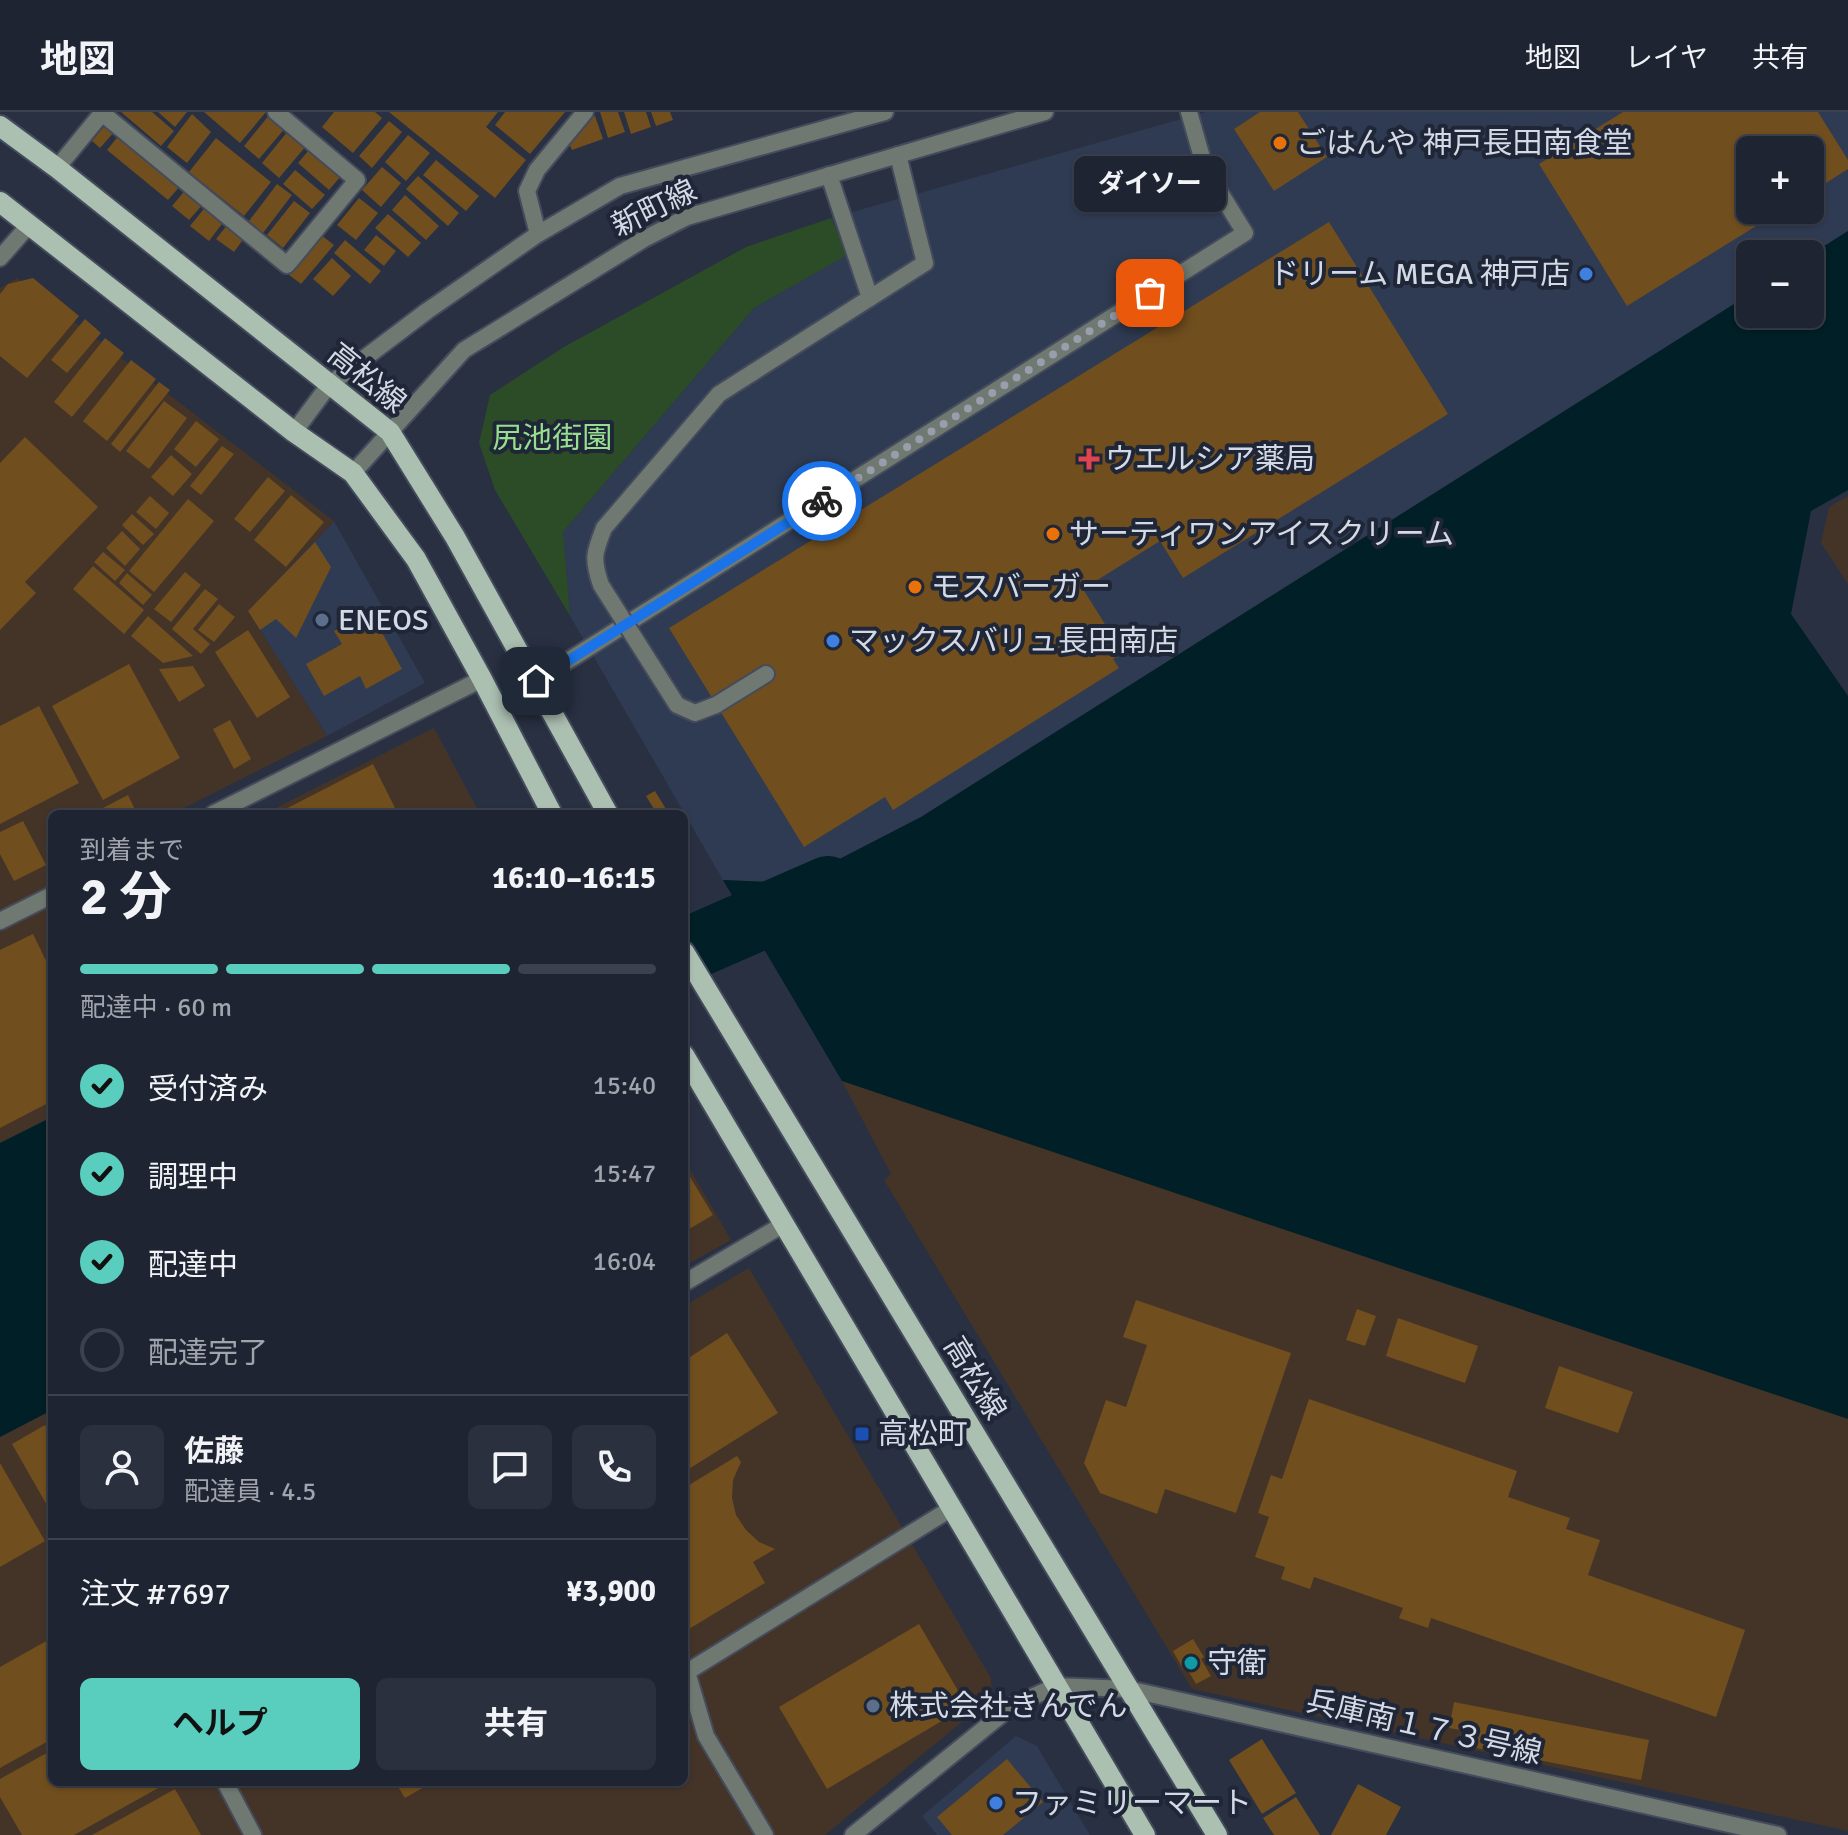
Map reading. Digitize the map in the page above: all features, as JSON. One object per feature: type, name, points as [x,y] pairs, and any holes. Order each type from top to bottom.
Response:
[{"type":"main road","name":"高松線","points":[[0,126],[390,432],[455,537],[606,810]]},
{"type":"main road","points":[[0,202],[294,432],[353,473],[416,559],[550,810]]},
{"type":"main road","name":"高松線","points":[[688,959],[1217,1835]]},
{"type":"main road","points":[[688,1062],[1145,1835]]},
{"type":"street","points":[[57,168],[103,112],[287,265],[357,180],[276,112]]},
{"type":"street","points":[[538,234],[527,191],[537,170],[585,112]]},
{"type":"street","name":"新町線","points":[[294,432],[329,385],[427,311],[538,234],[620,186],[831,119],[885,112]]},
{"type":"street","name":"新町線","points":[[353,473],[464,350],[644,239],[687,217],[1045,112]]},
{"type":"street","points":[[536,681],[1245,233],[1205,168],[1189,112]]},
{"type":"street","points":[[766,674],[716,705],[695,713],[677,705],[601,585],[595,552],[604,528],[719,394],[925,263],[898,155]]},
{"type":"street","points":[[829,175],[870,298]]},
{"type":"street","points":[[0,258],[30,224]]},
{"type":"street","points":[[221,810],[482,679]]},
{"type":"street","points":[[0,921],[48,897]]},
{"type":"street","points":[[688,1281],[784,1224]]},
{"type":"street","points":[[688,1671],[952,1508]]},
{"type":"street","points":[[688,1675],[706,1736],[765,1835]]},
{"type":"street","points":[[853,1835],[1012,1706],[1056,1686]]},
{"type":"street","name":"兵庫南１７３号線","points":[[1056,1686],[1128,1689],[1774,1835]]},
{"type":"street","points":[[227,1786],[253,1835]]},
{"type":"shaded area","points":[[1206,112],[1848,112],[1848,231],[1824,246],[1824,240],[1736,240],[1736,303],[921,817],[793,883],[723,880],[688,820],[688,810],[682,810],[570,616],[563,532],[754,308],[846,255],[831,218]]},
{"type":"shaded area","points":[[1848,231],[1848,490],[1811,511],[1791,614],[1848,696],[1848,1419],[842,1081],[723,880],[793,883],[921,817],[1736,303],[1736,328],[1824,328],[1824,246]]},
{"type":"shaded area","points":[[17,278],[334,521],[248,611],[327,736],[180,810],[48,810],[48,1119],[0,1143],[0,288]]},
{"type":"shaded area","points":[[1848,496],[1848,584],[1821,543],[1829,507]]},
{"type":"shaded area","name":"ENEOS","points":[[334,521],[425,683],[327,736],[248,611]]},
{"type":"shaded area","points":[[434,728],[478,810],[272,810]]},
{"type":"shaded area","points":[[842,1081],[1848,1418],[1848,1831],[1192,1689],[884,1180],[891,1174]]},
{"type":"shaded area","points":[[48,1119],[48,1412],[0,1437],[0,1143]]},
{"type":"shaded area","points":[[688,1166],[731,1240],[688,1264]]},
{"type":"shaded area","name":"株式会社きんでん","points":[[749,1268],[991,1678],[992,1697],[825,1835],[0,1835],[0,1437],[48,1412],[48,1786],[688,1786],[688,1304]]},
{"type":"shaded area","points":[[1016,1736],[1037,1746],[1090,1835],[937,1835],[922,1816]]},
{"type":"green space","name":"尻池街園","points":[[831,218],[847,255],[754,308],[563,532],[570,616],[495,490],[479,443],[490,395],[564,347],[746,247]]},
{"type":"building","points":[[121,112],[152,112],[174,131],[161,146]]},
{"type":"building","points":[[158,112],[187,112],[175,127]]},
{"type":"building","points":[[204,112],[266,112],[240,143]]},
{"type":"building","points":[[334,112],[375,112],[382,118],[353,153],[322,127]]},
{"type":"building","points":[[389,112],[498,112],[486,127],[526,160],[495,198]]},
{"type":"building","points":[[505,112],[565,112],[530,154],[495,125]]},
{"type":"building","points":[[600,112],[618,112],[625,132],[608,138]]},
{"type":"building","points":[[624,112],[646,112],[651,127],[631,134]]},
{"type":"building","points":[[651,112],[670,112],[673,120],[656,126]]},
{"type":"building","name":"ごはんや 神戸長田南食堂","points":[[1260,112],[1298,112],[1327,157],[1274,191],[1234,129]]},
{"type":"building","points":[[1623,112],[1818,112],[1848,160],[1848,169],[1824,184],[1824,136],[1736,136],[1736,224],[1759,224],[1627,306],[1539,164]]},
{"type":"building","points":[[192,114],[211,132],[187,163],[167,147]]},
{"type":"building","points":[[270,114],[286,127],[259,159],[244,146]]},
{"type":"building","points":[[595,116],[603,139],[572,150],[568,141],[586,119]]},
{"type":"building","points":[[389,121],[402,132],[372,168],[359,156]]},
{"type":"building","points":[[107,123],[116,130],[100,148],[92,141]]},
{"type":"building","points":[[288,131],[306,146],[279,178],[262,163]]},
{"type":"building","points":[[120,134],[181,185],[168,200],[107,150]]},
{"type":"building","points":[[408,135],[430,153],[406,181],[385,162]]},
{"type":"building","points":[[216,138],[271,182],[244,216],[189,172]]},
{"type":"building","points":[[309,150],[341,176],[329,190],[298,163]]},
{"type":"building","points":[[436,160],[479,196],[466,211],[423,175]]},
{"type":"building","points":[[382,167],[401,183],[381,207],[362,190]]},
{"type":"building","points":[[295,170],[325,195],[312,209],[283,184]]},
{"type":"building","points":[[418,176],[459,213],[448,226],[406,189]]},
{"type":"building","points":[[277,184],[292,195],[263,233],[249,221]]},
{"type":"building","points":[[187,188],[204,203],[189,220],[172,206]]},
{"type":"building","points":[[405,195],[439,226],[426,240],[392,210]]},
{"type":"building","points":[[359,198],[378,213],[356,240],[337,225]]},
{"type":"building","points":[[294,201],[310,213],[283,248],[267,235]]},
{"type":"building","points":[[207,205],[225,220],[209,241],[190,226]]},
{"type":"building","points":[[388,214],[421,243],[408,257],[375,228]]},
{"type":"building","points":[[1329,222],[1448,414],[1183,578],[1160,541],[1083,589],[1123,653],[1113,659],[1119,668],[893,810],[885,797],[804,847],[669,628]]},
{"type":"building","points":[[228,224],[245,237],[234,252],[216,239]]},
{"type":"building","points":[[321,235],[334,245],[301,284],[288,274]]},
{"type":"building","points":[[376,235],[396,251],[384,266],[364,250]]},
{"type":"building","points":[[345,240],[381,271],[370,284],[334,253]]},
{"type":"building","points":[[332,258],[351,276],[333,296],[313,279]]},
{"type":"building","points":[[33,278],[79,316],[27,378],[0,356],[0,294],[8,284]]},
{"type":"building","points":[[85,319],[101,333],[67,373],[51,360]]},
{"type":"building","points":[[105,338],[124,353],[72,417],[54,402]]},
{"type":"building","points":[[131,360],[156,379],[107,441],[83,421]]},
{"type":"building","points":[[159,382],[170,390],[120,452],[111,444]]},
{"type":"building","points":[[164,401],[187,418],[149,469],[126,451]]},
{"type":"building","points":[[196,421],[219,439],[196,467],[174,449]]},
{"type":"building","points":[[25,437],[98,507],[25,582],[36,593],[0,630],[0,463]]},
{"type":"building","points":[[222,446],[234,454],[201,495],[190,486]]},
{"type":"building","points":[[171,455],[192,474],[173,496],[151,477]]},
{"type":"building","points":[[268,477],[285,491],[250,532],[234,519]]},
{"type":"building","points":[[291,495],[324,522],[286,567],[254,540]]},
{"type":"building","points":[[150,496],[169,513],[156,529],[136,512]]},
{"type":"building","points":[[188,499],[214,521],[154,592],[129,571]]},
{"type":"building","points":[[132,514],[154,534],[143,545],[122,525]]},
{"type":"building","points":[[122,531],[140,549],[125,566],[106,548]]},
{"type":"building","points":[[315,542],[331,567],[296,638],[276,619],[260,630],[248,611]]},
{"type":"building","points":[[103,552],[125,570],[115,581],[94,562]]},
{"type":"building","points":[[93,566],[144,610],[124,634],[73,589]]},
{"type":"building","points":[[185,572],[201,585],[171,622],[154,609]]},
{"type":"building","points":[[127,573],[152,595],[143,605],[119,583]]},
{"type":"building","points":[[205,589],[218,599],[193,629],[210,644],[201,654],[172,629]]},
{"type":"building","points":[[219,604],[235,617],[214,642],[198,630]]},
{"type":"building","points":[[370,611],[402,669],[366,689],[360,676],[324,696],[306,664],[342,644],[334,631]]},
{"type":"building","points":[[148,616],[193,656],[163,663],[131,636]]},
{"type":"building","points":[[248,630],[290,697],[257,718],[215,652]]},
{"type":"building","points":[[129,664],[180,758],[103,800],[52,706]]},
{"type":"building","points":[[193,666],[205,686],[179,702],[159,669]]},
{"type":"building","points":[[39,706],[79,783],[0,824],[0,726]]},
{"type":"building","points":[[230,720],[251,759],[234,769],[213,729]]},
{"type":"building","points":[[373,764],[396,810],[284,810]]},
{"type":"building","points":[[655,791],[667,810],[655,810],[646,796]]},
{"type":"building","points":[[128,795],[135,810],[104,810]]},
{"type":"building","points":[[23,821],[46,865],[14,881],[0,854],[0,832]]},
{"type":"building","points":[[33,934],[48,965],[48,1103],[0,1128],[0,950]]},
{"type":"building","points":[[688,1174],[713,1215],[688,1230]]},
{"type":"building","points":[[1136,1300],[1291,1353],[1236,1513],[1165,1489],[1157,1514],[1100,1493],[1084,1463],[1106,1400],[1126,1407],[1147,1345],[1123,1337]]},
{"type":"building","points":[[1357,1309],[1376,1316],[1365,1346],[1346,1340]]},
{"type":"building","points":[[1398,1318],[1478,1346],[1465,1383],[1386,1356]]},
{"type":"building","points":[[727,1333],[778,1413],[688,1469],[688,1358]]},
{"type":"building","points":[[1559,1366],[1633,1392],[1618,1433],[1545,1408]]},
{"type":"building","points":[[1309,1399],[1517,1471],[1508,1497],[1570,1518],[1566,1529],[1600,1540],[1588,1575],[1745,1630],[1716,1717],[1431,1618],[1428,1628],[1399,1618],[1403,1608],[1314,1577],[1310,1589],[1281,1579],[1285,1567],[1255,1557],[1269,1517],[1258,1513],[1271,1475],[1282,1479]]},
{"type":"building","points":[[45,1425],[48,1430],[48,1507],[12,1444]]},
{"type":"building","points":[[737,1456],[741,1462],[733,1480],[732,1498],[736,1515],[759,1542],[775,1549],[753,1562],[765,1583],[688,1630],[688,1486]]},
{"type":"building","points":[[0,1463],[45,1541],[0,1567]]},
{"type":"building","name":"株式会社きんでん","points":[[919,1624],[967,1706],[827,1789],[779,1707]]},
{"type":"building","name":"守衛","points":[[1193,1639],[1211,1676],[1196,1684],[1173,1651]]},
{"type":"building","points":[[48,1640],[48,1741],[0,1768],[0,1667]]},
{"type":"building","points":[[1454,1702],[1649,1740],[1641,1780],[1476,1748],[1479,1733],[1449,1728]]},
{"type":"building","points":[[1262,1739],[1296,1793],[1262,1814],[1229,1760]]},
{"type":"building","points":[[48,1752],[48,1786],[162,1786],[74,1835],[22,1835],[0,1797],[0,1779]]},
{"type":"building","points":[[1007,1759],[1043,1802],[1003,1835],[952,1835],[937,1817]]},
{"type":"building","points":[[1358,1784],[1401,1807],[1386,1835],[1331,1835]]},
{"type":"building","points":[[398,1786],[426,1786],[405,1798]]},
{"type":"building","points":[[175,1789],[201,1835],[92,1835]]},
{"type":"building","points":[[1296,1797],[1320,1835],[1274,1835],[1263,1818]]},
{"type":"waterway","points":[[688,949],[828,888]]},
{"type":"way so far","points":[[822,501],[1150,293]]},
{"type":"place","name":"ごはんや 神戸長田南食堂","points":[[1280,143]]},
{"type":"place","name":"ドリーム MEGA 神戸店","points":[[1586,274]]},
{"type":"place","name":"ダイソー","points":[[1150,293]]},
{"type":"place","name":"ウエルシア薬局","points":[[1089,459]]},
{"type":"place","name":"サーティワンアイスクリーム","points":[[1053,534]]},
{"type":"place","name":"モスバーガー","points":[[915,587]]},
{"type":"place","name":"ENEOS","points":[[322,620]]},
{"type":"place","name":"マックスバリュ長田南店","points":[[833,641]]},
{"type":"place","name":"高松町","points":[[862,1434]]},
{"type":"place","name":"守衛","points":[[1191,1663]]},
{"type":"place","name":"株式会社きんでん","points":[[873,1706]]},
{"type":"place","name":"ファミリーマート","points":[[996,1803]]},
{"type":"route","points":[[536,681],[822,501]]}]
